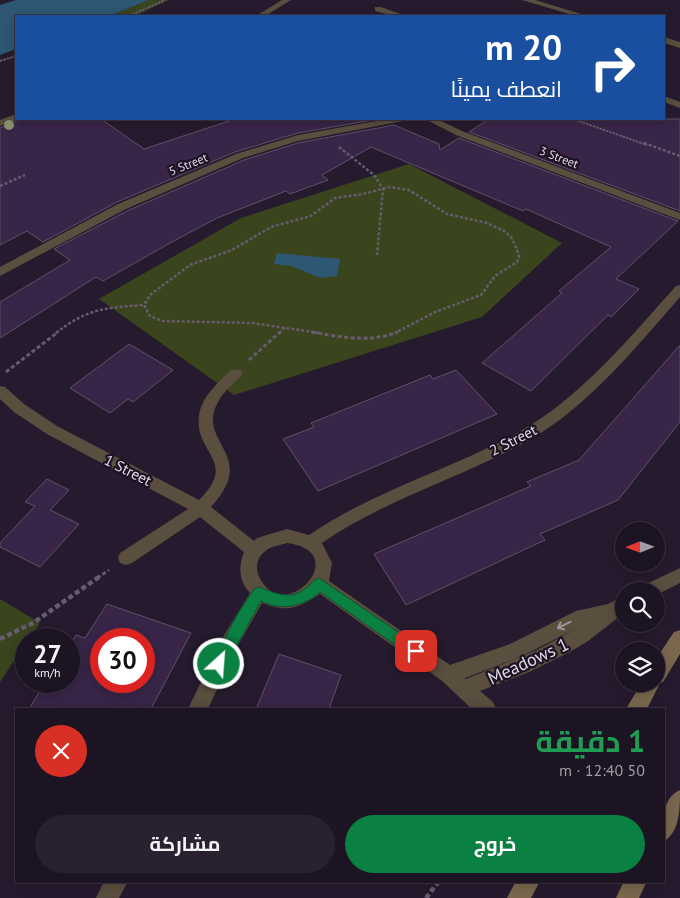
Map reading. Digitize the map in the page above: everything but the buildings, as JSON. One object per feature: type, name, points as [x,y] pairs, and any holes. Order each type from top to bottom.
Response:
[{"type":"main road","points":[[665,662],[680,638]]},
{"type":"main road","points":[[637,708],[646,692]]},
{"type":"main road","points":[[665,828],[680,800]]},
{"type":"main road","points":[[518,898],[528,883]]},
{"type":"main road","points":[[627,898],[635,883]]},
{"type":"street","points":[[262,15],[287,0]]},
{"type":"street","points":[[526,0],[580,15]]},
{"type":"street","points":[[378,9],[399,15]]},
{"type":"street","points":[[665,40],[680,45]]},
{"type":"street","points":[[665,99],[680,104]]},
{"type":"street","points":[[0,123],[15,117]]},
{"type":"street","name":"5 Street","points":[[0,272],[52,241],[140,197],[245,154],[309,136],[395,120]]},
{"type":"street","name":"3 Street","points":[[432,120],[459,133],[680,217]]},
{"type":"street","name":"2 Street","points":[[311,542],[356,513],[529,433],[556,416],[579,398],[680,289]]},
{"type":"street","points":[[126,558],[200,508],[214,496],[222,482],[224,467],[206,430],[205,417],[209,404],[236,373]]},
{"type":"street","name":"1 Street","points":[[0,391],[19,408],[52,430],[200,508],[228,528],[254,551]]},
{"type":"street","points":[[287,536],[300,537],[311,542],[319,550],[324,561],[324,572],[319,584],[310,593],[298,599],[284,601],[270,599],[259,593],[251,584],[248,573],[249,561],[254,551],[263,542],[275,537],[287,536]]},
{"type":"street","points":[[665,582],[680,575]]},
{"type":"street","points":[[319,584],[448,674],[465,688]]},
{"type":"street","points":[[198,708],[226,648],[259,593]]},
{"type":"street","name":"Meadows 1","points":[[448,674],[516,650],[582,617],[615,608]]},
{"type":"street","name":"Meadows 1","points":[[485,708],[465,688],[528,663],[579,637],[602,621],[615,609]]},
{"type":"street","points":[[107,898],[116,883]]},
{"type":"path","points":[[130,15],[165,0]]},
{"type":"path","points":[[0,61],[15,56]]},
{"type":"path","points":[[576,120],[680,156]]},
{"type":"path","points":[[309,136],[321,146],[332,142],[374,175],[383,189],[377,254]]},
{"type":"path","points":[[0,186],[25,175]]},
{"type":"path","points":[[406,188],[418,193],[436,209],[447,214],[498,226],[513,239],[519,256],[518,261],[493,278],[481,295],[435,312],[398,332],[380,337],[361,339],[341,337],[286,326],[241,322],[162,321],[152,318],[146,312],[144,305],[150,295],[190,265],[232,250],[271,227],[310,216],[335,198],[383,189],[406,188]]},
{"type":"path","points":[[0,377],[74,319],[85,313],[108,307],[144,305]]},
{"type":"path","points":[[236,373],[286,326]]},
{"type":"path","points":[[0,640],[33,624],[126,558]]},
{"type":"path","points":[[426,898],[437,883]]},
{"type":"green space","points":[[149,0],[169,0],[137,15],[112,15]]},
{"type":"green space","points":[[409,164],[562,243],[482,317],[234,395],[99,299],[241,218]]},
{"type":"green space","points":[[0,599],[40,623],[37,628],[15,628],[15,660],[0,682]]},
{"type":"water","points":[[16,0],[149,0],[112,15],[15,15],[15,49],[0,55],[0,5]]},
{"type":"water","points":[[277,253],[340,259],[337,276],[321,278],[291,266],[274,264]]},
{"type":"route","points":[[219,664],[226,648],[259,593],[270,599],[284,601],[298,599],[310,593],[319,584],[416,651]]}]
